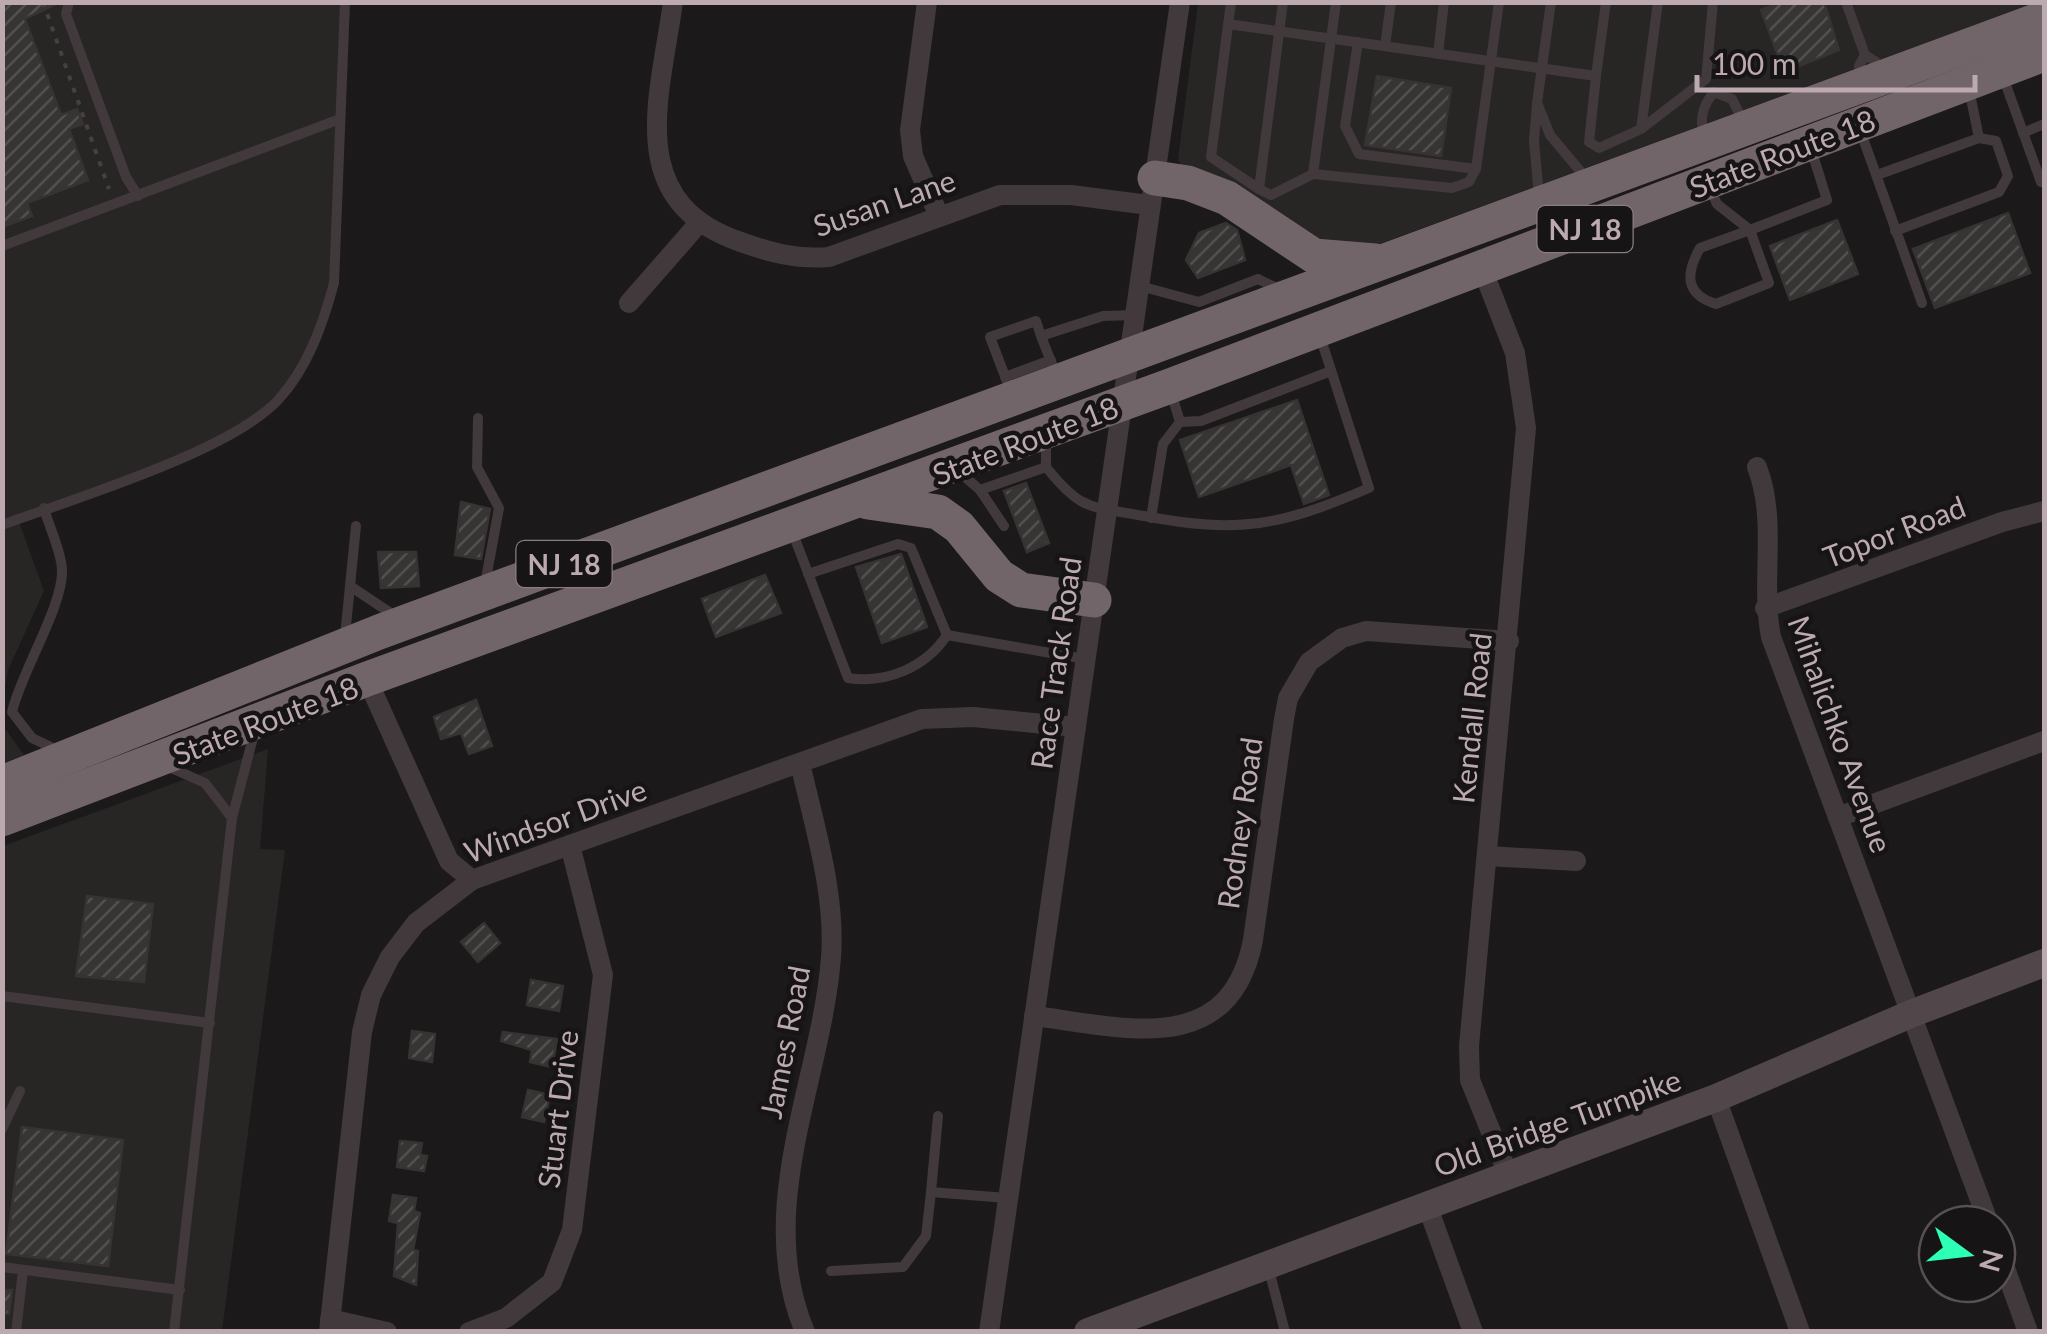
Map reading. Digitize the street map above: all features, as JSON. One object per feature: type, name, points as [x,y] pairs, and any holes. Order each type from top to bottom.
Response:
[{"type":"highway","name":"State Route 18","points":[[2,783],[343,646],[1009,388],[1055,371],[1130,357],[1194,318],[1293,296],[1746,129],[1871,73],[2044,18]]},
{"type":"highway","name":"State Route 18","points":[[2,819],[367,679],[1170,386],[2044,54]]},
{"type":"highway","points":[[1152,192],[1188,182],[1227,198],[1314,256],[1386,262]]},
{"type":"highway","points":[[862,501],[938,512],[959,528],[1000,576],[1021,590],[1094,600]]},
{"type":"street","name":"Susan Lane","points":[[672,2],[656,155],[672,193],[699,223],[760,249],[804,260],[828,257],[1000,195],[1152,192]]},
{"type":"street","points":[[927,2],[910,130],[913,156],[939,216]]},
{"type":"street","name":"Race Track Road","points":[[989,1332],[1180,2]]},
{"type":"street","points":[[629,304],[699,223]]},
{"type":"street","name":"Kendall Road","points":[[1482,268],[1515,353],[1526,428],[1469,1046],[1470,1080],[1508,1174]]},
{"type":"street","name":"Mihalichko Avenue","points":[[1756,467],[1768,509],[1765,608],[1770,637],[1982,1204]]},
{"type":"street","name":"Topor Road","points":[[1765,608],[2044,510]]},
{"type":"street","name":"Rodney Road","points":[[1034,1016],[1157,1031],[1198,1020],[1230,995],[1250,958],[1288,698],[1309,662],[1324,648],[1366,631],[1508,641]]},
{"type":"street","points":[[367,679],[449,860],[472,880]]},
{"type":"street","name":"Windsor Drive","points":[[330,1325],[362,1032],[371,995],[390,957],[416,923],[472,880],[922,720],[973,717],[1076,726]]},
{"type":"street","points":[[1838,817],[2044,741]]},
{"type":"street","name":"James Road","points":[[800,763],[826,883],[831,957],[786,1184],[788,1255],[797,1313],[805,1332]]},
{"type":"street","name":"Stuart Drive","points":[[469,1332],[506,1318],[552,1282],[572,1230],[603,975],[570,845]]},
{"type":"street","points":[[1487,856],[1576,862]]},
{"type":"street","name":"Old Bridge Turnpike","points":[[1088,1332],[1135,1323],[1268,1264],[1716,1098],[1913,1013],[2044,963]]},
{"type":"street","points":[[1716,1098],[1800,1332]]},
{"type":"street","points":[[1427,1205],[1472,1332]]},
{"type":"street","points":[[2017,1301],[2028,1332]]},
{"type":"street","points":[[330,1325],[388,1332]]},
{"type":"lane","points":[[69,2],[66,14],[126,178],[138,196]]},
{"type":"lane","points":[[2,524],[220,442],[278,401],[313,347],[334,283],[345,2]]},
{"type":"lane","points":[[1231,2],[1210,156],[1271,195],[1313,174],[1452,188],[1469,182],[1476,170],[1499,2]]},
{"type":"lane","points":[[1259,189],[1283,2]]},
{"type":"lane","points":[[1313,174],[1336,2]]},
{"type":"lane","points":[[1385,46],[1391,2]]},
{"type":"lane","points":[[1438,54],[1444,2]]},
{"type":"lane","points":[[1540,205],[1534,141],[1552,2]]},
{"type":"lane","points":[[1606,2],[1589,142],[1599,148],[1641,129],[1706,79]]},
{"type":"lane","points":[[1641,129],[1658,2]]},
{"type":"lane","points":[[1713,2],[1706,79],[1714,92],[1732,99],[1746,129]]},
{"type":"lane","points":[[1846,2],[1871,73]]},
{"type":"lane","points":[[1228,24],[1596,76]]},
{"type":"lane","points":[[1358,42],[1345,126],[1358,154],[1476,170]]},
{"type":"lane","points":[[1984,77],[2024,133],[2043,185]]},
{"type":"lane","points":[[1979,138],[1984,77]]},
{"type":"lane","points":[[1707,143],[1701,123],[1704,103],[1714,92]]},
{"type":"lane","points":[[1537,104],[1563,154],[1594,186]]},
{"type":"lane","points":[[2,246],[340,120]]},
{"type":"lane","points":[[2024,133],[2044,124]]},
{"type":"lane","points":[[1858,125],[1922,302]]},
{"type":"lane","points":[[1877,175],[1979,138],[1996,141],[2008,176],[2006,186],[1895,231]]},
{"type":"lane","points":[[1707,182],[1717,204],[1750,230],[1769,283],[1716,304],[1701,299],[1688,280],[1700,248],[1750,230],[1827,200],[1810,143]]},
{"type":"lane","points":[[1139,286],[1194,318],[1258,278],[1293,296]]},
{"type":"lane","points":[[1042,336],[1103,316],[1136,316]]},
{"type":"lane","points":[[1009,388],[990,337],[1036,321],[1055,371]]},
{"type":"lane","points":[[1046,432],[1046,467],[1079,504],[1204,527],[1254,527],[1306,515],[1369,488],[1318,330]]},
{"type":"lane","points":[[1151,518],[1163,444],[1180,422],[1201,421],[1331,370]]},
{"type":"lane","points":[[1170,386],[1180,422]]},
{"type":"lane","points":[[478,418],[477,467],[499,508],[492,563],[481,594]]},
{"type":"lane","points":[[954,466],[980,490],[1004,526]]},
{"type":"lane","points":[[980,490],[1046,467]]},
{"type":"lane","points":[[44,508],[62,570],[56,600],[18,686],[12,712],[32,738],[53,750],[88,750]]},
{"type":"lane","points":[[343,646],[356,526]]},
{"type":"lane","points":[[790,527],[848,678],[865,681],[906,671],[934,655],[947,635]]},
{"type":"lane","points":[[808,574],[898,544],[911,548],[947,635]]},
{"type":"lane","points":[[350,586],[405,622]]},
{"type":"lane","points":[[947,635],[1086,660]]},
{"type":"lane","points":[[174,1332],[232,818],[250,742],[260,722]]},
{"type":"lane","points":[[158,762],[206,783],[232,818]]},
{"type":"lane","points":[[2,996],[210,1023]]},
{"type":"lane","points":[[2,1130],[20,1091]]},
{"type":"lane","points":[[831,1271],[903,1267],[926,1236],[938,1116]]},
{"type":"lane","points":[[931,1192],[1007,1198]]},
{"type":"lane","points":[[1268,1264],[1285,1332]]},
{"type":"lane","points":[[2,1267],[180,1290]]},
{"type":"lane","points":[[16,1332],[23,1270]]},
{"type":"path","points":[[44,2],[110,182],[107,192]]},
{"type":"shaded area","points":[[3,3],[345,3],[337,246],[326,316],[278,401],[230,436],[18,519],[44,591],[8,670],[3,698]]},
{"type":"shaded area","points":[[1198,3],[2034,3],[1371,247],[1337,250],[1185,175],[1178,159]]},
{"type":"shaded area","points":[[3,726],[24,755],[3,763]]},
{"type":"shaded area","points":[[268,749],[260,849],[285,850],[222,1331],[3,1332],[3,846]]},
{"type":"building","points":[[2,2],[60,2],[25,19],[61,115],[77,109],[83,124],[69,129],[88,180],[27,203],[32,216],[2,227]]},
{"type":"building","points":[[1782,2],[1824,2],[1839,50],[1784,72],[1761,10]]},
{"type":"building","points":[[1377,76],[1451,88],[1441,156],[1365,145]]},
{"type":"building","points":[[2008,213],[2030,273],[1935,308],[1913,249]]},
{"type":"building","points":[[1837,220],[1858,274],[1790,300],[1770,246]]},
{"type":"building","points":[[1226,223],[1237,230],[1245,260],[1198,278],[1186,260],[1199,233]]},
{"type":"building","points":[[1297,400],[1329,495],[1304,504],[1291,465],[1199,497],[1180,440]]},
{"type":"building","points":[[1026,483],[1049,543],[1027,552],[1004,491]]},
{"type":"building","points":[[461,502],[490,509],[481,559],[455,555]]},
{"type":"building","points":[[378,552],[416,552],[419,586],[381,588]]},
{"type":"building","points":[[901,554],[927,627],[882,643],[856,567]]},
{"type":"building","points":[[765,575],[781,613],[716,637],[702,599]]},
{"type":"building","points":[[476,700],[492,746],[469,754],[461,733],[441,739],[434,717]]},
{"type":"building","points":[[87,896],[153,904],[144,982],[76,976]]},
{"type":"building","points":[[484,923],[500,943],[478,962],[461,942]]},
{"type":"building","points":[[531,980],[563,986],[559,1011],[527,1005]]},
{"type":"building","points":[[412,1031],[435,1034],[432,1062],[409,1058]]},
{"type":"building","points":[[503,1032],[557,1039],[552,1067],[530,1062],[532,1050],[501,1041]]},
{"type":"building","points":[[528,1090],[550,1095],[544,1122],[522,1117]]},
{"type":"building","points":[[22,1127],[123,1140],[108,1266],[6,1254]]},
{"type":"building","points":[[400,1141],[422,1143],[420,1155],[427,1156],[424,1171],[397,1167]]},
{"type":"building","points":[[393,1195],[416,1198],[414,1211],[420,1213],[413,1250],[418,1251],[416,1285],[394,1276],[398,1223],[389,1221]]},
{"type":"building","points":[[2,1290],[12,1290],[9,1314],[2,1314]]}]
